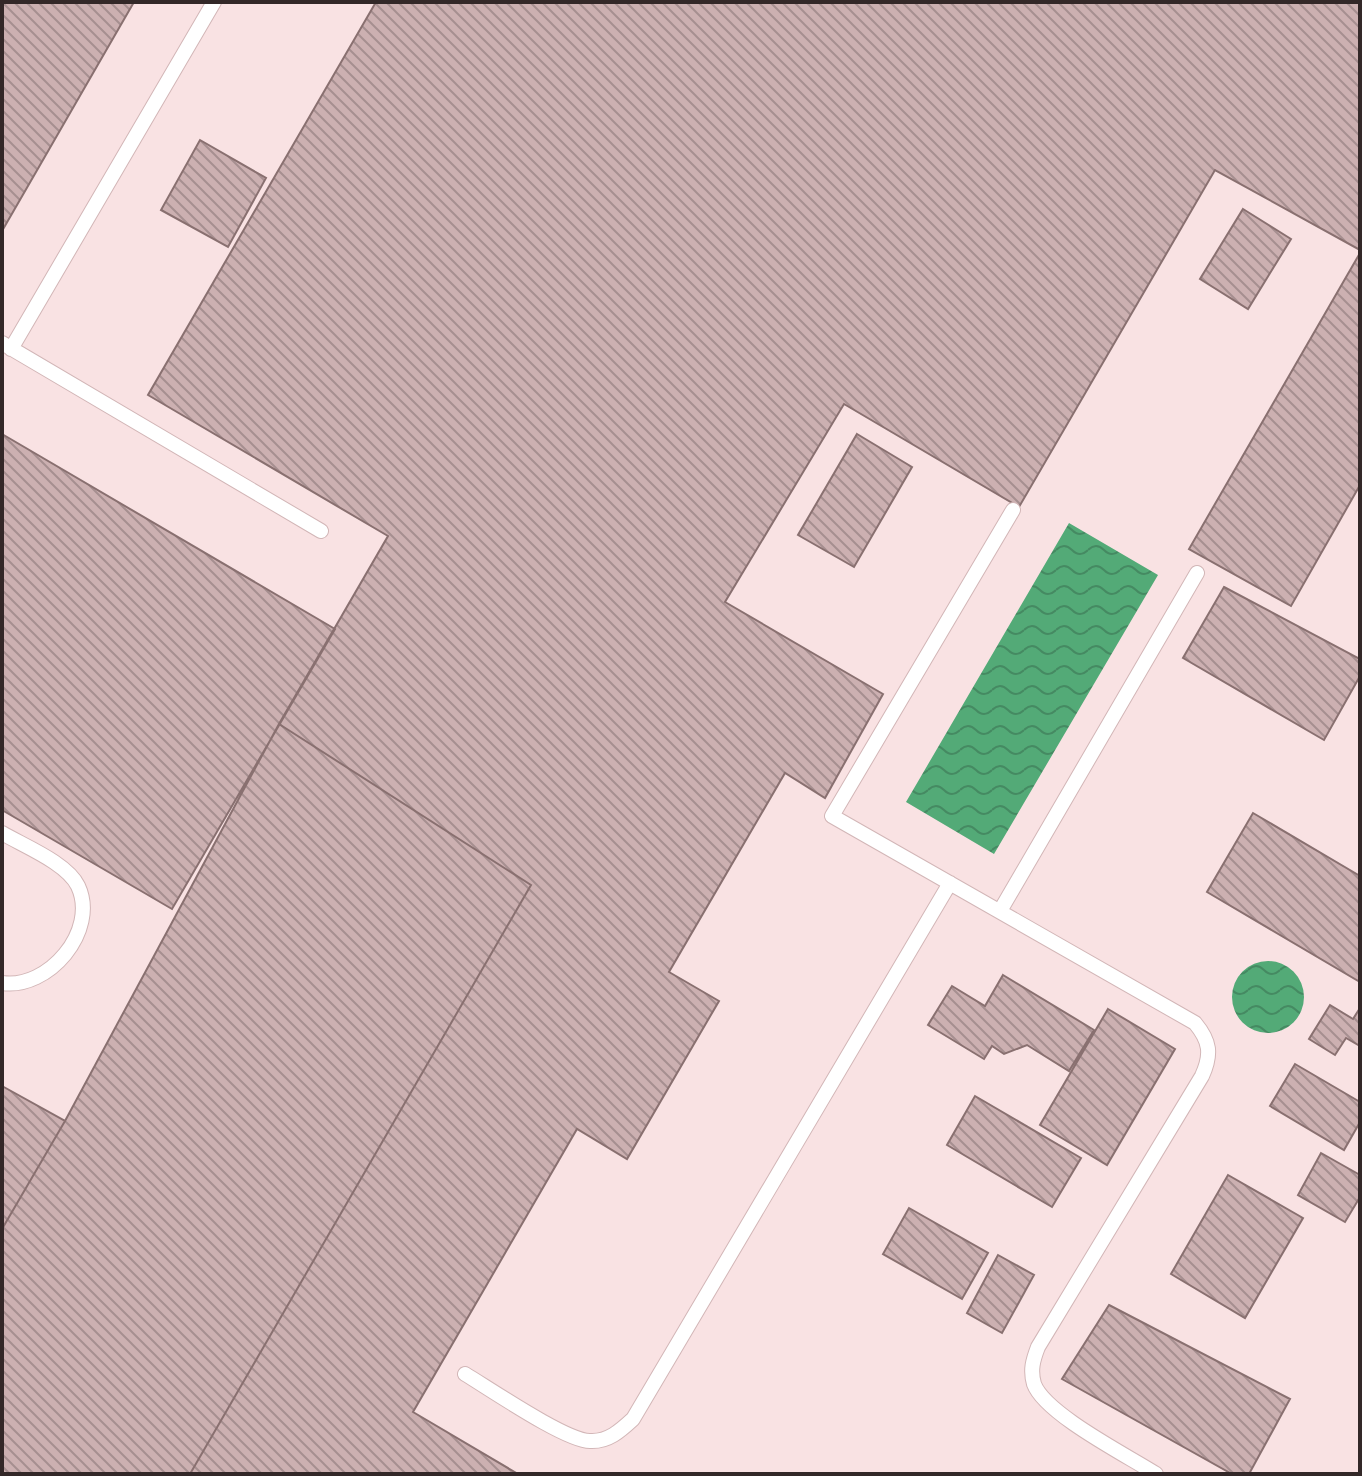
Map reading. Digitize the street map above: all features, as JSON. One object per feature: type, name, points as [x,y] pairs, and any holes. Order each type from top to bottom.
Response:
[{"type":"lane","points":[[214,2],[6,346],[321,531]]},
{"type":"lane","points":[[1013,510],[832,816],[1195,1023],[1205,1034],[1209,1047],[1208,1063],[1202,1076],[1038,1347],[1031,1366],[1035,1386],[1048,1403],[1067,1419],[1156,1474]]},
{"type":"lane","points":[[1000,911],[1197,573]]},
{"type":"lane","points":[[2,833],[67,870],[79,888],[82,914],[75,940],[56,965],[35,978],[2,983]]},
{"type":"lane","points":[[465,1374],[575,1440],[605,1440],[620,1432],[633,1419],[950,883]]},
{"type":"shaded area","points":[[2,2],[1360,2],[1360,1474],[2,1474]]},
{"type":"water","points":[[1069,523],[1158,575],[994,854],[906,802]]},
{"type":"water","points":[[1268,961],[1288,967],[1298,977],[1304,997],[1298,1017],[1288,1027],[1268,1033],[1248,1027],[1238,1017],[1232,997],[1238,977],[1248,967]]},
{"type":"building","points":[[2,2],[134,2],[2,231]]},
{"type":"building","points":[[376,2],[1360,2],[1360,250],[1215,170],[1019,507],[844,404],[725,602],[883,694],[825,798],[785,773],[669,972],[719,1001],[627,1159],[577,1129],[413,1412],[518,1474],[190,1474],[531,885],[279,724],[388,536],[148,395]]},
{"type":"building","points":[[200,140],[266,178],[228,247],[161,210]]},
{"type":"building","points":[[1243,209],[1291,239],[1248,309],[1200,279]]},
{"type":"building","points":[[1360,253],[1360,485],[1291,606],[1189,549]]},
{"type":"building","points":[[2,434],[335,629],[172,909],[2,810]]},
{"type":"building","points":[[857,434],[912,467],[854,567],[798,535]]},
{"type":"building","points":[[1224,587],[1360,659],[1360,676],[1324,740],[1183,658]]},
{"type":"building","points":[[279,724],[531,885],[190,1474],[2,1474],[2,1229],[65,1121]]},
{"type":"building","points":[[1253,813],[1360,876],[1360,982],[1207,892]]},
{"type":"building","points":[[1003,975],[1094,1030],[1069,1071],[1027,1045],[1004,1054],[992,1046],[984,1059],[928,1025],[952,986],[985,1006]]},
{"type":"building","points":[[1330,1005],[1353,1019],[1360,1008],[1360,1046],[1346,1038],[1335,1055],[1309,1039]]},
{"type":"building","points":[[1108,1009],[1175,1049],[1107,1165],[1040,1125]]},
{"type":"building","points":[[1295,1064],[1360,1102],[1360,1122],[1344,1150],[1270,1106]]},
{"type":"building","points":[[2,1086],[65,1121],[2,1229]]},
{"type":"building","points":[[975,1096],[1081,1158],[1052,1207],[947,1145]]},
{"type":"building","points":[[1321,1153],[1360,1175],[1360,1197],[1345,1222],[1298,1195]]},
{"type":"building","points":[[1228,1175],[1303,1218],[1245,1318],[1171,1274]]},
{"type":"building","points":[[909,1208],[988,1253],[962,1299],[883,1254]]},
{"type":"building","points":[[998,1255],[1034,1275],[1002,1333],[967,1313]]},
{"type":"building","points":[[1109,1305],[1290,1399],[1249,1474],[1232,1474],[1062,1379]]}]
